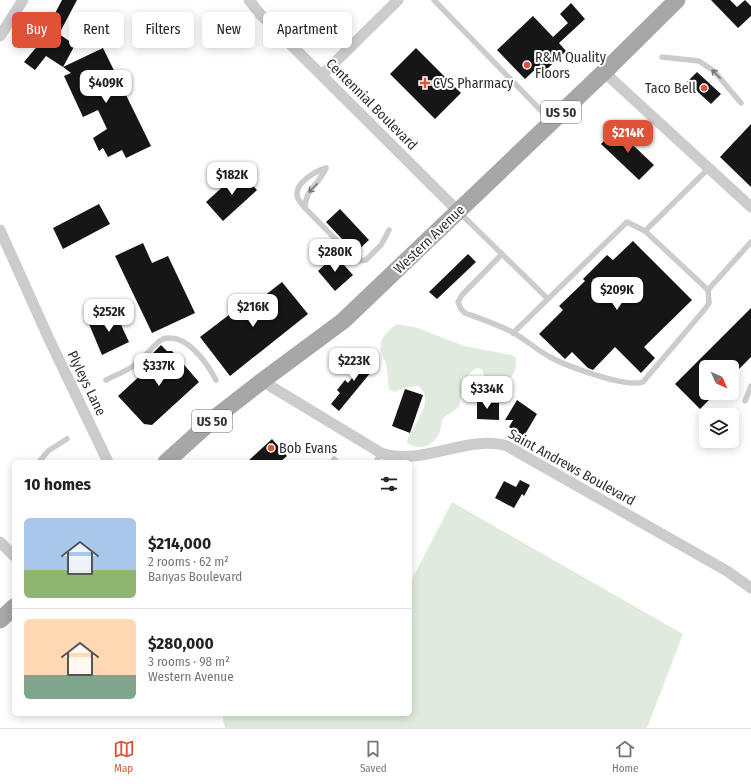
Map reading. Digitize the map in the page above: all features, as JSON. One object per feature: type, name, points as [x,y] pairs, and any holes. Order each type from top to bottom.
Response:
[{"type":"main road","name":"Western Avenue","points":[[172,460],[262,381],[343,321],[604,72],[677,0]]},
{"type":"main road","points":[[0,620],[12,609]]},
{"type":"street","points":[[0,36],[23,0]]},
{"type":"street","name":"Centennial Boulevard","points":[[249,0],[260,14],[458,211]]},
{"type":"street","points":[[322,75],[398,0]]},
{"type":"street","points":[[604,72],[751,207]]},
{"type":"street","name":"Plyleys Lane","points":[[0,230],[49,340],[107,460]]},
{"type":"street","name":"Saint Andrews Boulevard","points":[[262,381],[379,457],[410,457],[488,442],[507,446],[727,571],[751,588]]},
{"type":"street","points":[[0,542],[12,554]]},
{"type":"lane","points":[[434,0],[551,122]]},
{"type":"lane","points":[[662,57],[699,61],[714,71],[741,103]]},
{"type":"lane","points":[[305,208],[307,194],[322,179],[326,168],[315,171],[299,186],[297,194],[305,208],[357,261],[366,260],[381,245],[389,230]]},
{"type":"lane","points":[[645,231],[708,168]]},
{"type":"lane","points":[[458,211],[547,298]]},
{"type":"lane","points":[[502,254],[458,302],[461,309],[465,313],[513,332],[550,357],[577,369],[627,383],[638,384],[643,382],[705,309],[709,303],[710,296],[708,290],[645,231],[627,222],[513,332]]},
{"type":"lane","points":[[708,290],[751,242]]},
{"type":"lane","points":[[106,380],[135,365],[162,339],[176,338],[187,343],[210,368],[216,380]]},
{"type":"lane","points":[[745,401],[751,386]]},
{"type":"lane","points":[[41,460],[48,451],[67,439]]},
{"type":"green space","points":[[398,324],[418,328],[464,346],[512,355],[516,358],[515,371],[505,382],[488,386],[482,370],[478,368],[469,374],[462,390],[459,407],[443,418],[440,432],[433,442],[429,445],[416,447],[407,443],[424,407],[425,399],[423,392],[418,386],[406,387],[395,392],[389,389],[386,364],[380,348],[382,339],[385,335]]},
{"type":"green space","points":[[452,502],[683,634],[647,728],[225,728],[222,716],[412,716],[412,579]]},
{"type":"building","points":[[62,0],[77,0],[71,12],[69,12],[69,15],[61,30],[61,12],[56,12]]},
{"type":"building","points":[[711,0],[730,0],[737,7],[745,0],[751,6],[751,16],[738,28]]},
{"type":"building","points":[[571,3],[585,19],[559,43],[566,51],[546,70],[541,64],[525,79],[497,50],[533,16],[553,37],[568,23],[560,14]]},
{"type":"building","points":[[61,35],[69,41],[69,48],[73,48],[63,67],[46,56],[35,70],[24,62],[36,48],[61,48]]},
{"type":"building","points":[[103,48],[151,146],[126,158],[122,150],[108,157],[103,148],[99,151],[93,138],[107,129],[98,110],[83,117],[64,76],[71,73],[63,67]]},
{"type":"building","name":"CVS Pharmacy","points":[[416,48],[461,93],[435,119],[390,74]]},
{"type":"building","name":"Taco Bell","points":[[697,72],[721,94],[711,104],[687,82]]},
{"type":"building","points":[[751,124],[751,187],[720,157]]},
{"type":"building","points":[[616,129],[654,165],[639,180],[601,144]]},
{"type":"building","points":[[240,171],[257,190],[223,221],[206,202]]},
{"type":"building","points":[[99,204],[110,224],[63,249],[53,228]]},
{"type":"building","points":[[340,209],[369,240],[355,253],[326,222]]},
{"type":"building","points":[[633,241],[692,300],[644,347],[655,358],[641,373],[615,347],[593,370],[588,368],[572,352],[565,359],[539,334],[563,310],[559,306],[585,281],[583,279],[607,255],[613,260]]},
{"type":"building","points":[[143,243],[152,263],[168,256],[195,313],[152,333],[115,256]]},
{"type":"building","points":[[468,254],[476,262],[437,299],[429,292]]},
{"type":"building","points":[[335,255],[353,275],[335,291],[318,271]]},
{"type":"building","points":[[282,282],[308,314],[230,376],[200,337],[255,295],[259,300]]},
{"type":"building","points":[[751,308],[751,357],[739,369],[739,360],[699,360]]},
{"type":"building","points":[[115,312],[129,342],[102,355],[89,324]]},
{"type":"building","points":[[161,345],[167,351],[172,351],[199,382],[152,425],[144,424],[118,396],[157,360],[152,354]]},
{"type":"building","points":[[359,352],[376,366],[339,411],[331,404],[340,393],[337,390],[345,380],[348,383],[362,366],[353,359]]},
{"type":"building","points":[[699,360],[699,400],[709,400],[701,408],[699,408],[675,384]]},
{"type":"building","points":[[405,389],[423,395],[410,433],[392,426]]},
{"type":"building","points":[[477,398],[490,398],[490,403],[499,403],[499,420],[477,419]]},
{"type":"building","points":[[517,400],[537,414],[524,436],[509,427],[513,420],[505,420]]},
{"type":"building","name":"Bob Evans","points":[[272,439],[287,456],[282,460],[249,460]]},
{"type":"building","points":[[520,480],[530,485],[524,496],[522,494],[514,508],[495,498],[504,481],[516,487]]},
{"type":"place","name":"R&M Quality Floors","points":[[527,65]]},
{"type":"place","name":"CVS Pharmacy","points":[[425,83]]},
{"type":"place","name":"Taco Bell","points":[[704,88]]},
{"type":"place","name":"Bob Evans","points":[[271,448]]}]
